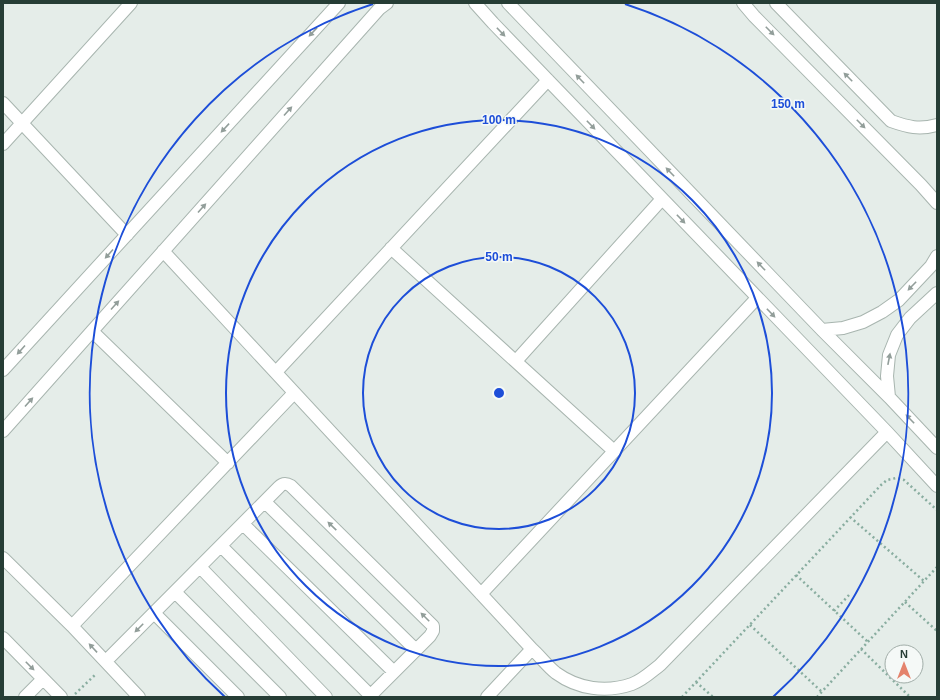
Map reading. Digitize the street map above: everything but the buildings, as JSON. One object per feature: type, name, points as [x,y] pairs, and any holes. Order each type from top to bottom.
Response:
[{"type":"street","points":[[3,144],[131,3]]},
{"type":"street","points":[[3,370],[339,3]]},
{"type":"street","points":[[3,431],[379,9],[387,3]]},
{"type":"street","points":[[474,3],[887,432],[937,486]]},
{"type":"street","points":[[508,3],[937,448]]},
{"type":"street","points":[[743,3],[917,180],[937,203]]},
{"type":"street","points":[[776,3],[891,121],[908,127],[926,128],[937,126]]},
{"type":"street","points":[[790,3],[790,18]]},
{"type":"street","points":[[276,372],[548,80]]},
{"type":"street","points":[[3,103],[127,235]]},
{"type":"street","points":[[516,361],[662,199]]},
{"type":"street","points":[[391,248],[614,451]]},
{"type":"street","points":[[163,251],[532,649],[555,672],[569,681],[584,686],[600,689],[617,688],[648,676],[887,432]]},
{"type":"street","points":[[822,330],[843,328],[863,322],[882,312],[899,300],[931,266],[937,256]]},
{"type":"street","points":[[889,397],[887,376],[889,355],[898,335],[910,318],[937,293]]},
{"type":"street","points":[[481,594],[757,298]]},
{"type":"street","points":[[92,330],[228,463]]},
{"type":"street","points":[[72,626],[294,392]]},
{"type":"street","points":[[107,662],[154,613],[282,484],[291,486],[308,502],[433,626],[433,631],[430,636],[370,696],[221,546]]},
{"type":"street","points":[[265,502],[416,650]]},
{"type":"street","points":[[243,524],[394,672]]},
{"type":"street","points":[[3,558],[72,626],[139,697]]},
{"type":"street","points":[[200,567],[326,697]]},
{"type":"street","points":[[175,592],[280,697]]},
{"type":"street","points":[[154,613],[238,697]]},
{"type":"street","points":[[3,638],[60,697]]},
{"type":"street","points":[[487,697],[532,649]]},
{"type":"street","points":[[25,697],[43,679]]},
{"type":"path","points":[[682,697],[850,517],[887,480],[896,478],[904,480],[937,510]]},
{"type":"path","points":[[850,517],[924,581]]},
{"type":"path","points":[[817,697],[937,567]]},
{"type":"path","points":[[796,576],[868,642]]},
{"type":"path","points":[[834,610],[849,595]]},
{"type":"path","points":[[905,602],[937,631]]},
{"type":"path","points":[[750,625],[822,692]]},
{"type":"path","points":[[861,649],[910,697]]},
{"type":"path","points":[[72,697],[107,662]]},
{"type":"path","points":[[696,682],[712,697]]}]
